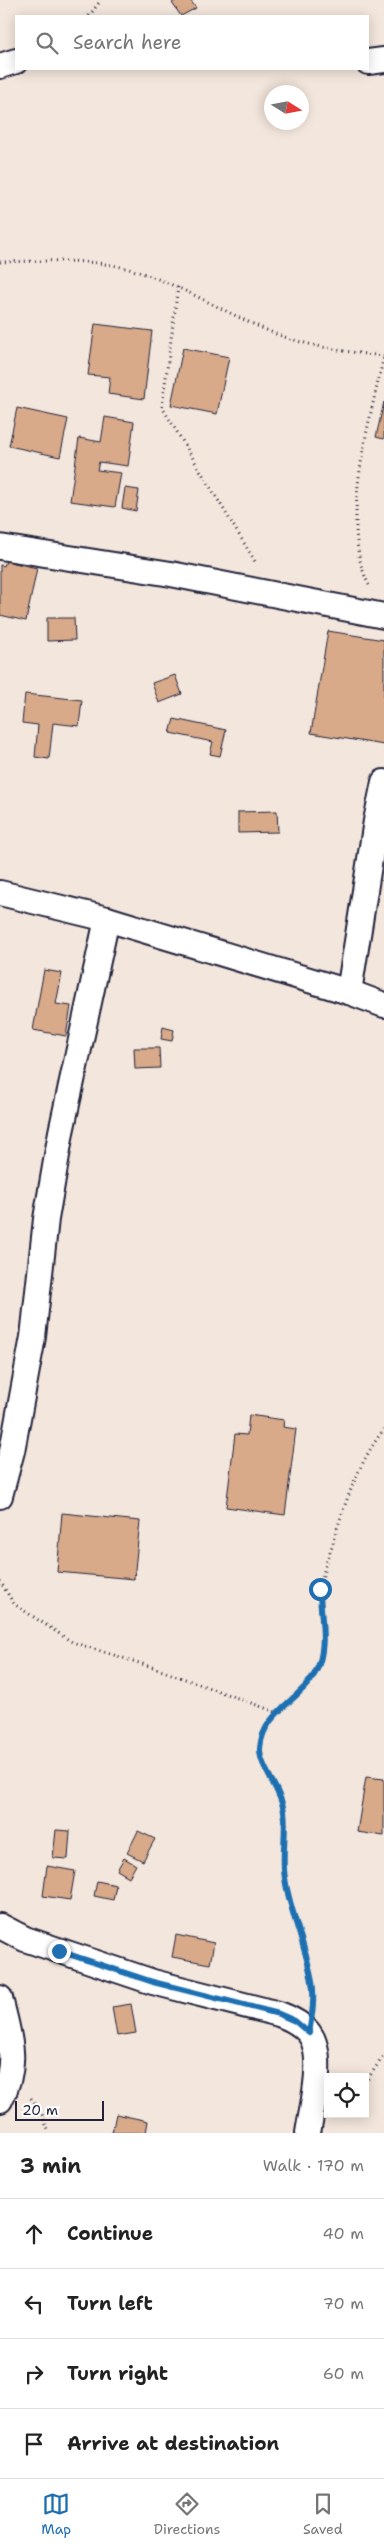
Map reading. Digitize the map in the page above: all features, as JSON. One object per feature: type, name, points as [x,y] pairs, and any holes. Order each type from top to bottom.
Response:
[{"type":"street","points":[[369,62],[384,60]]},
{"type":"street","points":[[0,66],[15,61]]},
{"type":"street","points":[[0,547],[171,574],[384,616]]},
{"type":"street","points":[[349,992],[384,782]]},
{"type":"street","points":[[0,893],[107,919],[349,992],[384,1005]]},
{"type":"street","points":[[0,1496],[12,1452],[33,1337],[46,1219],[61,1132],[107,919]]},
{"type":"street","points":[[0,1926],[24,1940],[153,1982],[279,2014],[295,2021],[309,2033],[316,2050],[316,2082],[308,2133]]},
{"type":"street","points":[[0,1998],[12,2049],[11,2076],[0,2100]]},
{"type":"path","points":[[90,15],[101,0]]},
{"type":"path","points":[[0,262],[69,261],[128,268],[178,286],[274,333],[308,345],[384,356],[362,467],[356,514],[357,543],[361,569],[373,592]]},
{"type":"path","points":[[178,286],[162,408],[274,594]]},
{"type":"path","points":[[309,2033],[313,2005],[312,1981],[285,1879],[282,1851],[284,1811],[274,1782],[261,1760],[260,1747],[263,1735],[276,1712],[308,1686],[319,1665],[324,1642],[320,1610],[324,1572],[343,1510],[358,1474],[384,1429]]},
{"type":"path","points":[[0,1581],[14,1604],[72,1642],[152,1667],[276,1712]]},
{"type":"path","points":[[369,2077],[384,2055]]},
{"type":"path","points":[[11,2076],[23,2086],[42,2114],[49,2133]]},
{"type":"building","points":[[177,0],[190,0],[196,8],[180,15],[172,3]]},
{"type":"building","points":[[95,324],[152,331],[144,399],[108,394],[110,377],[88,375]]},
{"type":"building","points":[[183,348],[229,357],[217,414],[171,405]]},
{"type":"building","points":[[384,402],[384,439],[376,437]]},
{"type":"building","points":[[17,408],[68,419],[60,457],[9,446]]},
{"type":"building","points":[[105,417],[134,422],[128,466],[99,462],[97,470],[121,473],[115,507],[70,501],[79,438],[101,442]]},
{"type":"building","points":[[125,488],[139,490],[136,511],[122,508]]},
{"type":"building","points":[[6,561],[37,568],[26,621],[0,615],[0,565],[4,566]]},
{"type":"building","points":[[47,618],[74,618],[75,640],[47,641]]},
{"type":"building","points":[[328,631],[384,640],[384,745],[311,733]]},
{"type":"building","points":[[175,675],[182,694],[159,703],[152,683]]},
{"type":"building","points":[[25,694],[82,700],[79,726],[53,723],[49,759],[35,757],[38,725],[22,723]]},
{"type":"building","points":[[174,719],[226,730],[220,756],[210,754],[213,742],[170,733]]},
{"type":"building","points":[[277,811],[278,832],[238,833],[238,812]]},
{"type":"building","points":[[44,970],[62,973],[56,1004],[71,1006],[66,1036],[33,1030]]},
{"type":"building","points":[[163,1027],[174,1030],[172,1041],[161,1039]]},
{"type":"building","points":[[134,1048],[159,1048],[160,1068],[135,1069]]},
{"type":"building","points":[[249,1415],[284,1420],[283,1427],[296,1429],[285,1515],[226,1507],[235,1434],[247,1435]]},
{"type":"building","points":[[62,1513],[140,1521],[134,1579],[57,1572]]},
{"type":"building","points":[[366,1777],[384,1779],[384,1836],[357,1832]]},
{"type":"building","points":[[56,1830],[70,1831],[68,1859],[53,1858]]},
{"type":"building","points":[[138,1831],[155,1839],[143,1861],[127,1853]]},
{"type":"building","points":[[124,1858],[136,1865],[129,1877],[117,1870]]},
{"type":"building","points":[[47,1866],[75,1871],[70,1900],[43,1896]]},
{"type":"building","points":[[97,1881],[116,1885],[113,1900],[94,1896]]},
{"type":"building","points":[[176,1935],[214,1943],[210,1964],[172,1957]]},
{"type":"building","points":[[131,2004],[136,2033],[117,2036],[112,2007]]},
{"type":"building","points":[[116,2114],[148,2121],[146,2133],[112,2133]]},
{"type":"route","points":[[59,1951],[153,1982],[279,2014],[295,2021],[309,2033],[313,2005],[312,1981],[285,1879],[282,1851],[285,1829],[284,1811],[274,1782],[261,1760],[260,1747],[263,1735],[276,1712],[308,1686],[319,1665],[324,1642],[320,1610],[320,1589]]}]
